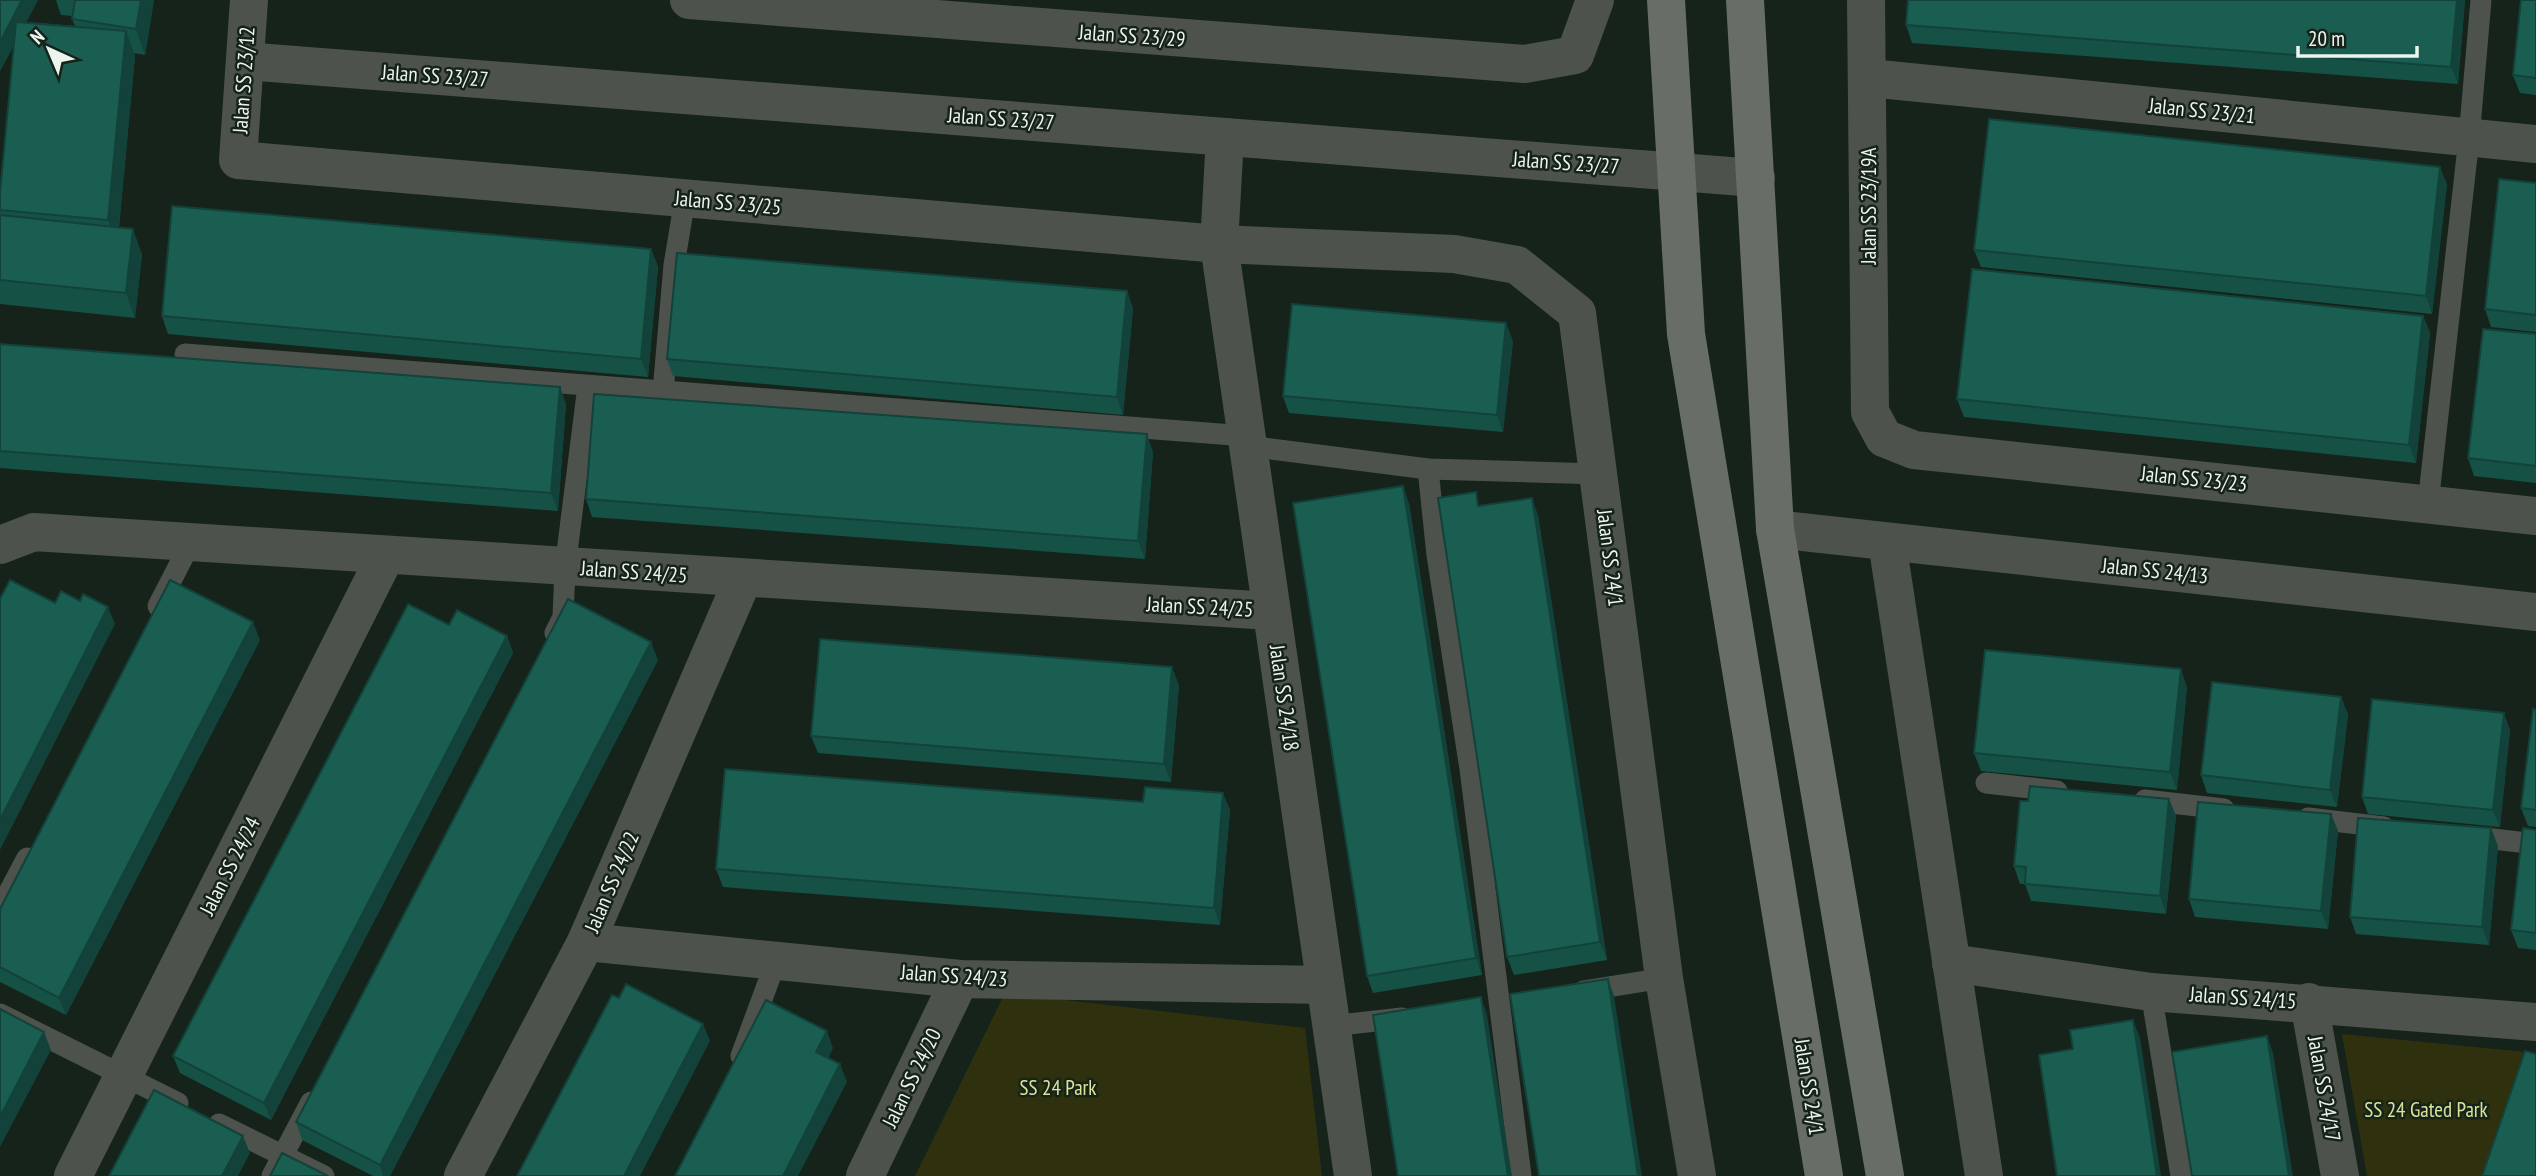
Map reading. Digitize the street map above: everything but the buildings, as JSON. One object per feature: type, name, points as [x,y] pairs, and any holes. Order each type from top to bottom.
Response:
[{"type":"main road","name":"Jalan SS 24/1","points":[[1666,0],[1688,347],[1824,1176]]},
{"type":"main road","points":[[1745,0],[1775,529],[1885,1176]]},
{"type":"street","name":"Jalan SS 23/12","points":[[238,160],[249,0]]},
{"type":"street","name":"Jalan SS 23/29","points":[[689,0],[902,9],[1525,64],[1574,55],[1595,0]]},
{"type":"street","name":"Jalan SS 23/19A","points":[[1866,0],[1869,78],[1870,412]]},
{"type":"street","name":"Jalan SS 23/27","points":[[245,61],[1756,178]]},
{"type":"street","name":"Jalan SS 23/21","points":[[1869,78],[2536,144]]},
{"type":"street","name":"Jalan SS 24/18","points":[[1225,137],[1219,244],[1353,1176]]},
{"type":"street","name":"Jalan SS 23/25","points":[[238,160],[1219,244]]},
{"type":"street","name":"Jalan SS 24/1","points":[[1219,244],[1454,254],[1517,265],[1577,313],[1664,978],[1697,1176]]},
{"type":"street","name":"Jalan SS 23/23","points":[[1870,412],[1884,438],[1914,450],[2536,516]]},
{"type":"street","name":"Jalan SS 24/13","points":[[1775,529],[2536,612]]},
{"type":"street","name":"Jalan SS 24/25","points":[[0,545],[34,532],[1271,611]]},
{"type":"street","points":[[1887,542],[1984,1176]]},
{"type":"street","name":"Jalan SS 24/24","points":[[73,1176],[386,555]]},
{"type":"street","name":"Jalan SS 24/22","points":[[463,1176],[586,942],[743,579]]},
{"type":"street","name":"Jalan SS 24/23","points":[[586,942],[960,979],[1325,985]]},
{"type":"street","name":"Jalan SS 24/15","points":[[1951,963],[2151,992],[2309,1002],[2536,1022]]},
{"type":"street","name":"Jalan SS 24/20","points":[[864,1176],[960,979]]},
{"type":"street","name":"Jalan SS 24/17","points":[[2309,1002],[2340,1176]]},
{"type":"lane","points":[[2428,504],[2469,138],[2481,0]]},
{"type":"lane","points":[[663,392],[674,265],[685,199]]},
{"type":"lane","points":[[185,354],[1247,441],[1428,469],[1599,474]]},
{"type":"lane","points":[[544,654],[563,617],[565,568],[588,386]]},
{"type":"lane","points":[[1428,469],[1521,1176]]},
{"type":"lane","points":[[147,628],[191,542]]},
{"type":"lane","points":[[1986,783],[2082,793]]},
{"type":"lane","points":[[2124,798],[2247,812]]},
{"type":"lane","points":[[2289,816],[2399,828]]},
{"type":"lane","points":[[0,909],[38,835]]},
{"type":"lane","points":[[2454,835],[2536,844]]},
{"type":"lane","points":[[730,1081],[776,961]]},
{"type":"lane","points":[[1568,994],[1664,978]]},
{"type":"lane","points":[[2151,992],[2181,1176]]},
{"type":"lane","points":[[1474,1009],[1527,1001]]},
{"type":"lane","points":[[0,1014],[324,1176]]},
{"type":"lane","points":[[1331,1027],[1422,1015]]},
{"type":"lane","points":[[272,1176],[321,1082]]},
{"type":"green space","name":"SS 24 Park","points":[[1005,993],[1305,1028],[1322,1176],[915,1176]]},
{"type":"green space","name":"SS 24 Gated Park","points":[[2342,1034],[2536,1053],[2536,1176],[2367,1176]]}]
